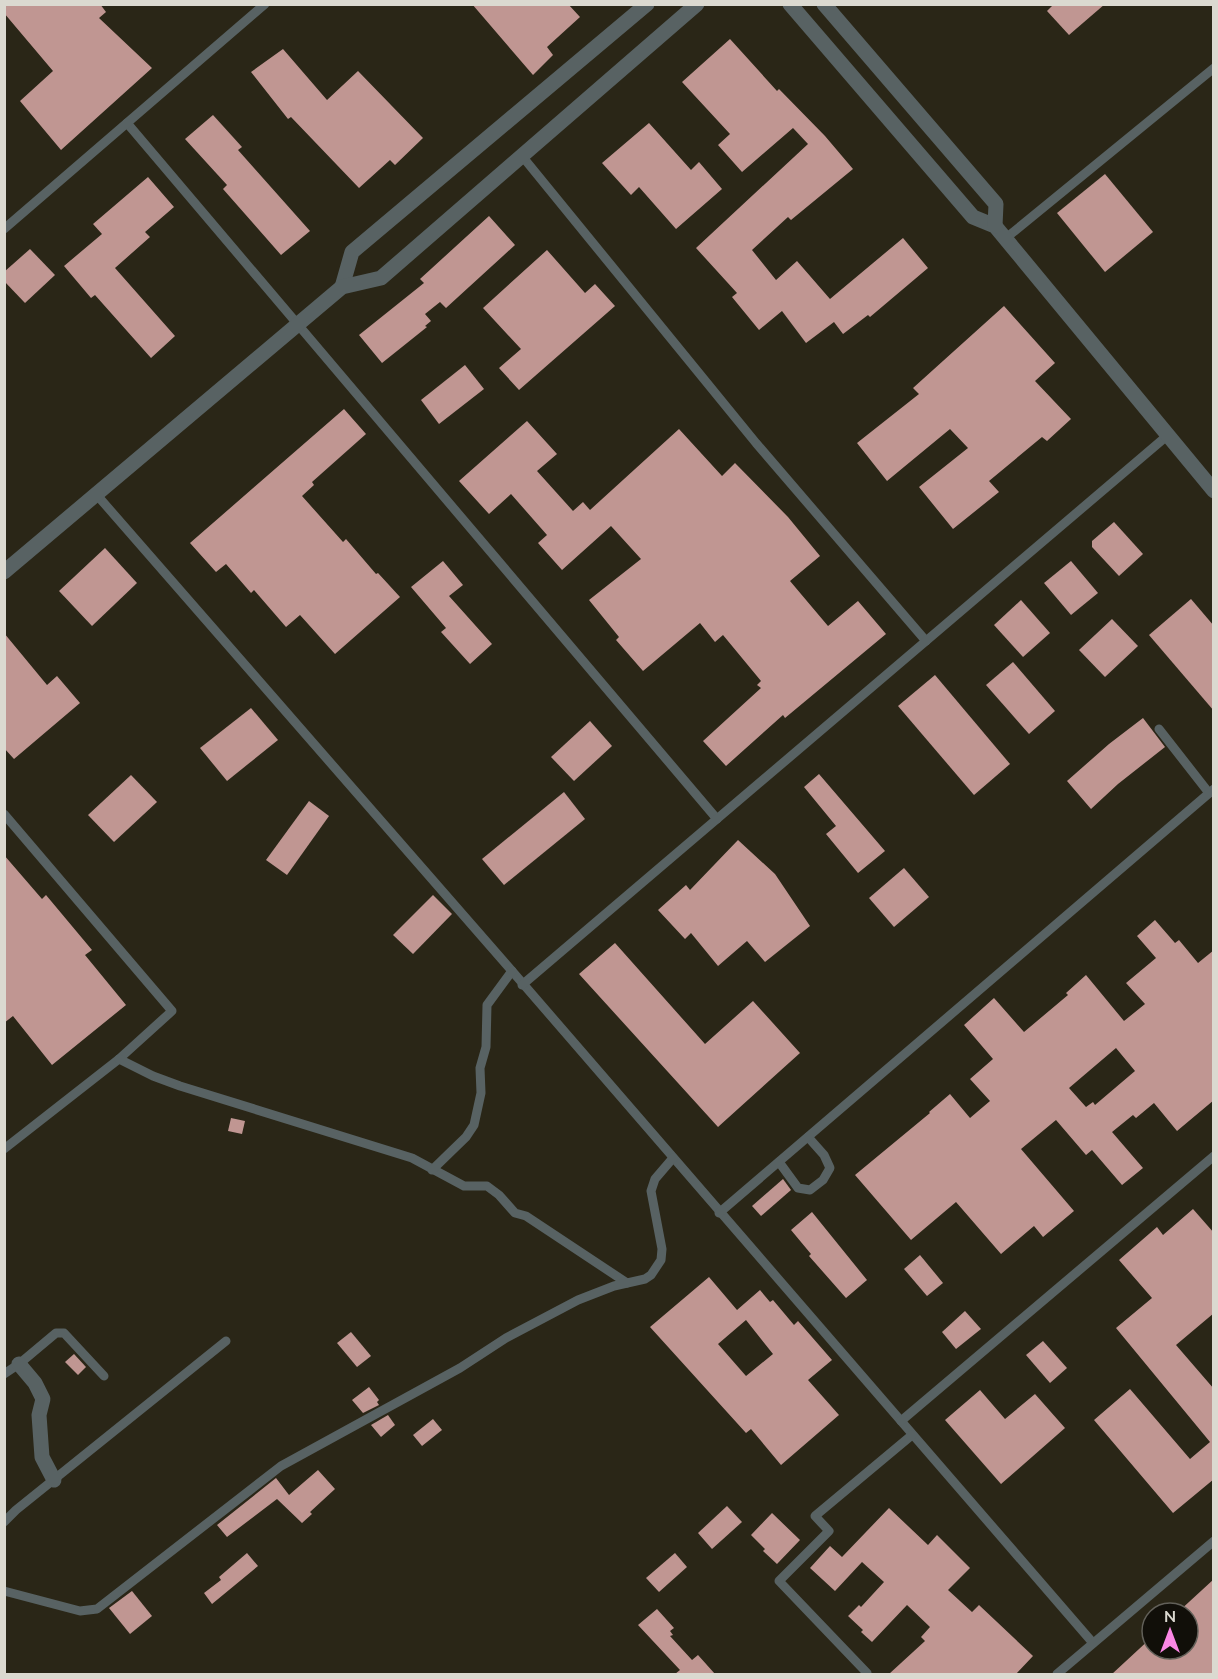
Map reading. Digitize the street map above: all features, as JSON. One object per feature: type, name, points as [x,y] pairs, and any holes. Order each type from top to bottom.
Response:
[{"type":"street","points":[[342,287],[352,252],[647,4]]},
{"type":"street","points":[[4,572],[342,287],[381,278],[697,4]]},
{"type":"street","points":[[790,4],[973,217],[995,226],[1006,238],[1214,491]]},
{"type":"street","points":[[824,4],[996,204],[995,226]]},
{"type":"street","points":[[19,1364],[35,1383],[43,1399],[39,1414],[42,1457],[54,1480]]},
{"type":"lane","points":[[4,229],[265,4]]},
{"type":"lane","points":[[1006,238],[1214,68]]},
{"type":"lane","points":[[127,123],[717,819]]},
{"type":"lane","points":[[522,156],[756,443],[926,641]]},
{"type":"lane","points":[[522,985],[1168,435]]},
{"type":"lane","points":[[96,494],[1093,1643]]},
{"type":"lane","points":[[719,1213],[1211,791],[1160,729]]},
{"type":"lane","points":[[4,814],[172,1011],[119,1059],[4,1149]]},
{"type":"lane","points":[[432,1170],[466,1137],[474,1125],[480,1093],[480,1068],[486,1047],[487,1005],[512,971]]},
{"type":"lane","points":[[119,1059],[153,1076],[412,1158],[464,1186],[484,1186],[493,1189],[515,1213],[526,1216],[627,1283]]},
{"type":"lane","points":[[779,1162],[798,1188],[810,1190],[824,1180],[830,1168],[824,1155],[808,1137]]},
{"type":"lane","points":[[901,1422],[1214,1156]]},
{"type":"lane","points":[[4,1591],[80,1611],[97,1609],[280,1466],[460,1368],[506,1338],[578,1300],[645,1279],[651,1275],[661,1260],[662,1249],[651,1191],[655,1179],[673,1158]]},
{"type":"lane","points":[[4,1374],[57,1333],[64,1333],[104,1376]]},
{"type":"lane","points":[[4,1522],[226,1341]]},
{"type":"lane","points":[[866,1674],[779,1581],[829,1531],[815,1516],[912,1435]]},
{"type":"lane","points":[[1057,1674],[1214,1541]]},
{"type":"building","points":[[4,4],[100,4],[106,12],[99,18],[152,68],[61,150],[20,101],[53,71],[4,13]]},
{"type":"building","points":[[472,4],[568,4],[580,17],[547,47],[553,55],[533,75]]},
{"type":"building","points":[[1054,4],[1105,4],[1069,35],[1047,11]]},
{"type":"building","points":[[730,39],[777,91],[779,89],[825,136],[853,169],[791,220],[788,217],[752,250],[776,280],[797,261],[830,299],[903,238],[928,268],[870,317],[868,315],[843,334],[834,322],[806,343],[782,311],[759,330],[732,297],[737,293],[696,248],[808,144],[793,128],[742,172],[718,145],[730,134],[682,82]]},
{"type":"building","points":[[283,49],[327,100],[358,71],[423,138],[395,165],[390,160],[359,188],[291,117],[288,119],[251,72]]},
{"type":"building","points":[[213,115],[242,147],[238,150],[310,231],[281,255],[223,189],[227,185],[185,139]]},
{"type":"building","points":[[649,123],[691,170],[699,162],[722,189],[676,229],[639,187],[631,195],[602,163]]},
{"type":"building","points":[[1105,174],[1153,232],[1105,272],[1057,213]]},
{"type":"building","points":[[148,177],[174,207],[145,232],[150,237],[115,268],[175,336],[151,358],[95,295],[91,298],[64,266],[102,234],[93,224]]},
{"type":"building","points":[[489,216],[515,245],[446,308],[440,302],[425,314],[431,321],[425,326],[427,327],[382,363],[359,335],[424,283],[420,279]]},
{"type":"building","points":[[30,249],[55,275],[25,303],[4,281],[4,272]]},
{"type":"building","points":[[547,250],[585,293],[595,284],[615,306],[519,390],[499,368],[521,349],[483,308]]},
{"type":"building","points":[[1004,306],[1055,363],[1035,381],[1071,419],[1047,441],[1042,437],[989,481],[999,492],[953,529],[919,487],[968,448],[950,429],[887,481],[857,443],[919,394],[913,388]]},
{"type":"building","points":[[465,365],[484,389],[439,424],[421,400]]},
{"type":"building","points":[[344,409],[366,434],[312,482],[314,485],[302,496],[343,542],[346,539],[376,574],[378,573],[400,597],[335,654],[300,615],[286,627],[254,590],[251,593],[226,564],[216,572],[190,543]]},
{"type":"building","points":[[527,421],[557,454],[537,471],[573,511],[583,502],[590,510],[679,429],[722,476],[735,463],[788,517],[820,556],[790,581],[828,626],[858,601],[886,634],[785,718],[783,715],[726,766],[703,741],[761,688],[757,685],[761,681],[723,635],[715,642],[700,623],[643,671],[616,640],[619,637],[589,600],[641,559],[611,526],[562,570],[538,543],[547,535],[511,494],[489,514],[459,481]]},
{"type":"building","points":[[1114,522],[1143,554],[1119,576],[1092,547],[1092,541]]},
{"type":"building","points":[[105,548],[137,583],[92,626],[59,591]]},
{"type":"building","points":[[443,561],[463,585],[449,596],[492,644],[470,664],[441,632],[446,628],[411,587]]},
{"type":"building","points":[[1071,561],[1098,593],[1071,615],[1044,583]]},
{"type":"building","points":[[1191,599],[1214,626],[1214,711],[1149,635]]},
{"type":"building","points":[[1021,600],[1050,633],[1023,657],[994,625]]},
{"type":"building","points":[[1112,619],[1138,646],[1105,677],[1079,650]]},
{"type":"building","points":[[4,633],[47,685],[57,676],[80,703],[14,759],[4,748]]},
{"type":"building","points":[[1013,662],[1055,711],[1029,734],[986,685]]},
{"type":"building","points":[[935,675],[1010,764],[974,795],[898,706]]},
{"type":"building","points":[[251,708],[278,740],[227,781],[200,748]]},
{"type":"building","points":[[1143,718],[1165,747],[1118,784],[1091,809],[1067,781]]},
{"type":"building","points":[[590,721],[612,746],[574,781],[551,757]]},
{"type":"building","points":[[819,774],[885,851],[858,873],[826,834],[836,826],[804,787]]},
{"type":"building","points":[[131,775],[157,802],[114,842],[88,815]]},
{"type":"building","points":[[564,792],[585,819],[504,885],[482,859]]},
{"type":"building","points":[[309,801],[329,816],[287,875],[266,860]]},
{"type":"building","points":[[738,840],[775,874],[810,926],[765,962],[747,941],[718,966],[691,933],[685,939],[658,910],[686,885],[690,890]]},
{"type":"building","points":[[4,855],[42,899],[46,895],[92,950],[85,955],[126,1005],[52,1065],[13,1016],[4,1023]]},
{"type":"building","points":[[904,868],[929,897],[894,927],[869,898]]},
{"type":"building","points":[[433,895],[452,914],[413,954],[393,935]]},
{"type":"building","points":[[1155,920],[1175,943],[1179,940],[1198,963],[1214,950],[1214,1100],[1177,1131],[1154,1103],[1136,1118],[1133,1115],[1112,1132],[1143,1168],[1122,1185],[1092,1150],[1086,1155],[1056,1120],[1021,1149],[1074,1211],[1043,1237],[1034,1226],[1001,1254],[956,1202],[911,1240],[855,1175],[950,1094],[970,1118],[990,1101],[970,1079],[993,1059],[964,1025],[994,998],[1024,1032],[1068,995],[1066,993],[1086,975],[1124,1021],[1145,1004],[1126,983],[1156,958],[1137,936]],"holes":[[[1116,1048],[1135,1071],[1095,1105],[1093,1102],[1086,1107],[1069,1088]]]},
{"type":"building","points":[[615,943],[705,1044],[753,1001],[800,1053],[718,1127],[579,974]]},
{"type":"building","points":[[231,1118],[245,1121],[242,1134],[228,1131]]},
{"type":"building","points":[[783,1179],[791,1190],[761,1216],[752,1206]]},
{"type":"building","points":[[1193,1209],[1214,1233],[1214,1313],[1176,1345],[1214,1389],[1214,1479],[1173,1513],[1094,1420],[1130,1389],[1190,1459],[1210,1442],[1116,1328],[1152,1298],[1119,1260],[1157,1227],[1163,1235]]},
{"type":"building","points":[[812,1212],[867,1280],[846,1298],[809,1256],[811,1254],[791,1230]]},
{"type":"building","points":[[920,1255],[943,1283],[927,1296],[904,1269]]},
{"type":"building","points":[[709,1277],[737,1310],[760,1290],[770,1302],[773,1300],[794,1325],[798,1321],[832,1360],[808,1380],[839,1415],[781,1465],[751,1429],[746,1433],[650,1327]],"holes":[[[746,1320],[773,1354],[746,1376],[718,1344]]]},
{"type":"building","points":[[965,1311],[981,1329],[956,1349],[942,1332]]},
{"type":"building","points":[[351,1332],[371,1356],[357,1367],[337,1343]]},
{"type":"building","points":[[1043,1341],[1067,1368],[1050,1383],[1026,1355]]},
{"type":"building","points":[[74,1354],[86,1367],[78,1375],[65,1362]]},
{"type":"building","points":[[369,1387],[379,1400],[377,1402],[379,1405],[363,1413],[352,1400]]},
{"type":"building","points":[[980,1390],[1005,1419],[1035,1394],[1065,1428],[1001,1484],[945,1420]]},
{"type":"building","points":[[388,1415],[395,1425],[381,1437],[371,1425]]},
{"type":"building","points":[[433,1419],[442,1430],[422,1446],[413,1435]]},
{"type":"building","points":[[318,1470],[335,1489],[310,1512],[312,1514],[302,1523],[277,1499],[227,1537],[217,1525],[276,1478],[289,1495]]},
{"type":"building","points":[[727,1506],[742,1522],[712,1549],[698,1533]]},
{"type":"building","points":[[889,1508],[928,1545],[937,1535],[970,1568],[948,1590],[972,1612],[979,1605],[1033,1656],[1016,1674],[889,1674],[925,1641],[921,1637],[930,1627],[907,1605],[872,1642],[848,1616],[859,1605],[861,1607],[884,1582],[862,1562],[835,1591],[810,1568],[830,1546],[842,1557]]},
{"type":"building","points":[[772,1513],[800,1540],[777,1564],[751,1535]]},
{"type":"building","points":[[247,1553],[258,1566],[212,1604],[204,1593],[221,1580],[219,1577]]},
{"type":"building","points":[[675,1553],[687,1567],[659,1592],[646,1578]]},
{"type":"building","points":[[1214,1579],[1214,1674],[1112,1674],[1140,1648],[1140,1661],[1200,1661],[1200,1601],[1190,1601]]},
{"type":"building","points":[[132,1591],[152,1616],[130,1634],[109,1608]]},
{"type":"building","points":[[657,1609],[674,1628],[670,1631],[673,1635],[670,1636],[692,1660],[698,1655],[715,1674],[675,1674],[680,1670],[638,1625]]}]
